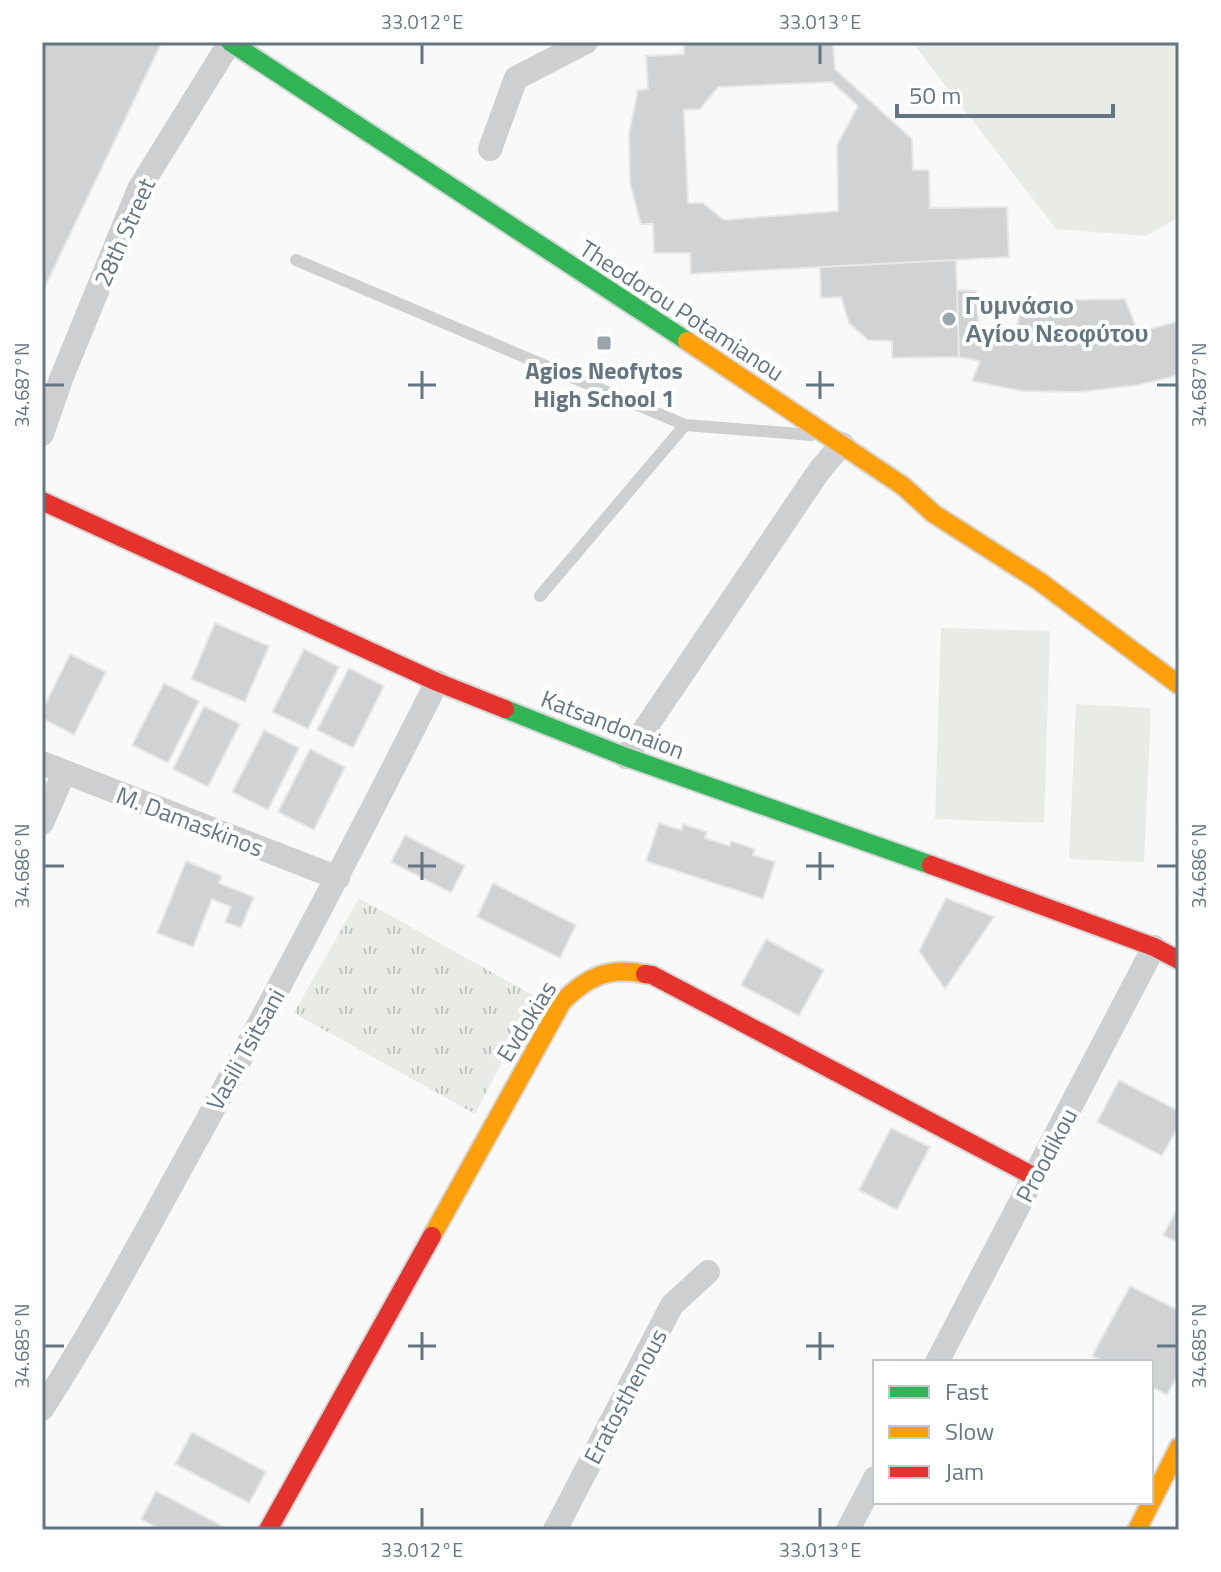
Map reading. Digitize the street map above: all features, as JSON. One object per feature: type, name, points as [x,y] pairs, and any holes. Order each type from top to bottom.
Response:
[{"type":"street","name":"28th Street","points":[[42,434],[139,189],[230,42]]},
{"type":"street","name":"Theodorou Potamianou","points":[[230,42],[837,440],[903,486],[934,514],[1039,581],[1179,685]]},
{"type":"street","points":[[490,149],[516,78],[586,42]]},
{"type":"street","points":[[626,757],[837,440]]},
{"type":"street","name":"Katsandonaion","points":[[42,501],[437,682],[626,757],[784,811],[1154,947],[1179,960]]},
{"type":"street","name":"Vasili Tsitsani","points":[[42,1409],[86,1341],[338,878],[437,682]]},
{"type":"street","points":[[42,823],[53,768]]},
{"type":"street","name":"M. Damaskinos","points":[[53,768],[338,878]]},
{"type":"street","name":"Proodikou","points":[[938,1360],[1154,947]]},
{"type":"street","name":"Evdokias","points":[[268,1530],[562,1002],[580,981],[602,972],[627,969],[652,975],[1035,1177]]},
{"type":"street","name":"Eratosthenous","points":[[555,1530],[672,1305],[708,1272]]},
{"type":"street","points":[[1153,1498],[1179,1447]]},
{"type":"street","points":[[848,1530],[873,1482]]},
{"type":"street","points":[[1137,1530],[1150,1504]]},
{"type":"lane","points":[[296,260],[685,425],[837,440]]},
{"type":"lane","points":[[540,596],[685,425]]},
{"type":"green space","points":[[912,42],[1179,42],[1179,217],[1146,236],[1056,229]]},
{"type":"green space","points":[[941,628],[1050,631],[1044,823],[935,819]]},
{"type":"green space","points":[[1076,704],[1151,708],[1144,862],[1069,859]]},
{"type":"green space","points":[[359,898],[536,997],[475,1114],[294,1013]]},
{"type":"building","points":[[42,42],[161,44],[42,293]]},
{"type":"building","points":[[684,42],[833,42],[835,69],[912,139],[913,170],[929,170],[930,208],[1007,207],[1009,257],[691,274],[690,253],[654,253],[653,224],[641,224],[630,184],[629,133],[638,90],[648,89],[646,56],[684,54]],"holes":[[[832,82],[858,106],[837,145],[838,211],[724,220],[703,203],[688,203],[684,110],[700,109],[718,87]]]},
{"type":"building","points":[[956,260],[959,357],[892,358],[892,341],[868,340],[849,323],[841,297],[821,298],[820,267]]},
{"type":"building","points":[[957,290],[976,291],[979,330],[1015,336],[1022,301],[1125,299],[1138,332],[1179,321],[1179,375],[1138,385],[1080,392],[1022,391],[972,381],[980,361],[959,357]]},
{"type":"building","points":[[215,623],[269,646],[245,702],[191,679]]},
{"type":"building","points":[[304,649],[339,667],[308,729],[272,712]]},
{"type":"building","points":[[70,654],[106,672],[74,735],[42,718],[42,711]]},
{"type":"building","points":[[349,668],[384,686],[353,748],[317,730]]},
{"type":"building","points":[[164,683],[199,701],[168,763],[132,745]]},
{"type":"building","points":[[204,706],[240,724],[208,787],[173,769]]},
{"type":"building","points":[[264,730],[299,748],[268,810],[232,792]]},
{"type":"building","points":[[310,749],[345,767],[314,830],[278,812]]},
{"type":"building","points":[[659,823],[681,830],[683,824],[707,832],[705,838],[729,846],[731,841],[755,849],[753,855],[775,862],[763,899],[646,861]]},
{"type":"building","points":[[405,835],[465,866],[451,893],[391,862]]},
{"type":"building","points":[[186,861],[222,876],[219,883],[254,897],[241,928],[225,922],[231,907],[212,899],[193,947],[157,933]]},
{"type":"building","points":[[493,883],[576,925],[560,958],[477,917]]},
{"type":"building","points":[[946,898],[994,917],[945,989],[919,951]]},
{"type":"building","points":[[766,939],[824,970],[799,1016],[741,985]]},
{"type":"building","points":[[1119,1080],[1179,1111],[1179,1125],[1162,1156],[1097,1122]]},
{"type":"building","points":[[891,1128],[930,1147],[897,1210],[859,1190]]},
{"type":"building","points":[[1179,1205],[1179,1243],[1163,1235]]},
{"type":"building","points":[[1130,1286],[1176,1309],[1179,1304],[1179,1373],[1167,1395],[1153,1388],[1153,1360],[1100,1360],[1092,1356]]},
{"type":"building","points":[[192,1432],[266,1472],[249,1503],[175,1464]]},
{"type":"building","points":[[156,1491],[230,1530],[161,1530],[141,1519]]},
{"type":"traffic: fast","points":[[230,42],[687,341]]},
{"type":"traffic: fast","points":[[505,709],[626,757],[931,865]]},
{"type":"traffic: slow","points":[[687,341],[903,486],[934,514],[1039,581],[1179,685]]},
{"type":"traffic: slow","points":[[432,1236],[562,1002],[580,986],[599,976],[620,971],[645,974]]},
{"type":"traffic: slow","points":[[1153,1498],[1179,1447]]},
{"type":"traffic: slow","points":[[1137,1530],[1150,1504]]},
{"type":"traffic: jam","points":[[42,501],[437,682],[505,709]]},
{"type":"traffic: jam","points":[[931,865],[1154,947],[1179,960]]},
{"type":"traffic: jam","points":[[645,974],[1035,1177]]},
{"type":"traffic: jam","points":[[268,1530],[432,1236]]},
{"type":"place","name":"Γυμνάσιο Αγίου Νεοφύτου","points":[[949,319]]},
{"type":"place","name":"Agios Neofytos High School 1","points":[[604,343]]}]
